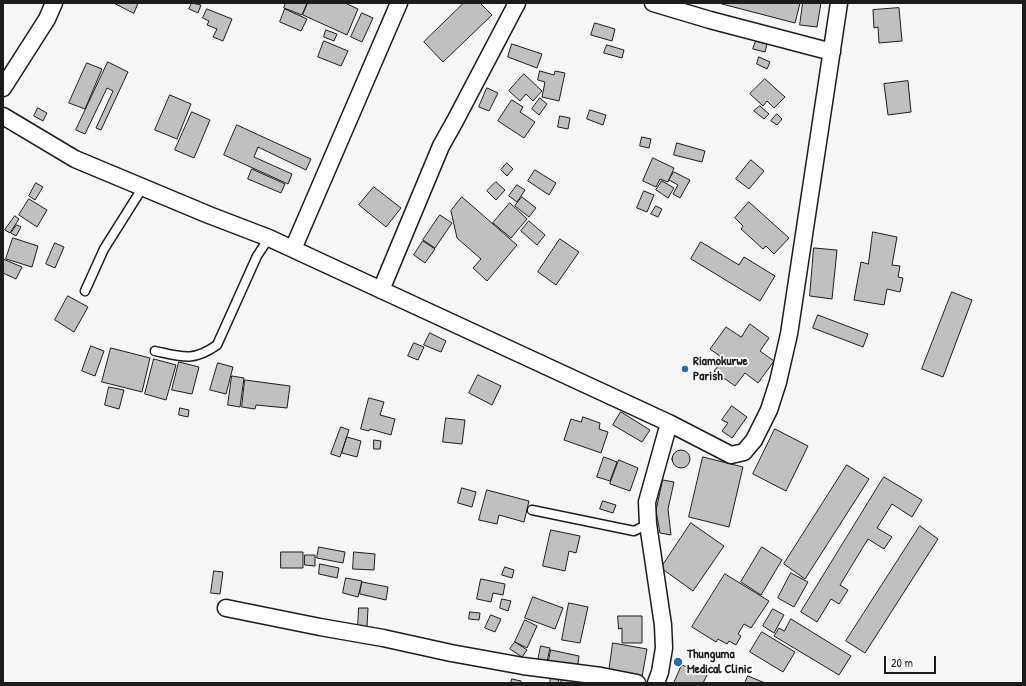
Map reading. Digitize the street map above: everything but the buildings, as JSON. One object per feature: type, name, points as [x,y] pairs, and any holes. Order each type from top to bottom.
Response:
[{"type":"street","points":[[3,88],[47,19],[54,3]]},
{"type":"street","points":[[293,248],[399,3]]},
{"type":"street","points":[[381,290],[441,146],[517,3]]},
{"type":"street","points":[[653,3],[710,20],[832,52]]},
{"type":"street","points":[[3,116],[75,159],[293,248],[668,423],[731,456],[744,452],[754,440],[769,410],[778,382],[789,334],[839,3]]},
{"type":"street","points":[[656,683],[660,672],[664,648],[648,524],[647,502],[668,423]]},
{"type":"street","points":[[226,608],[523,666],[601,676],[637,683]]},
{"type":"lane","points":[[85,291],[104,249],[143,187]]},
{"type":"lane","points":[[155,351],[184,357],[205,353],[217,345],[257,256],[269,238]]},
{"type":"lane","points":[[532,510],[634,531],[648,524]]},
{"type":"place","name":"Riamokurwe Parish","points":[[685,369]]},
{"type":"place","name":"Thunguma Medical Clinic","points":[[678,662]]}]
